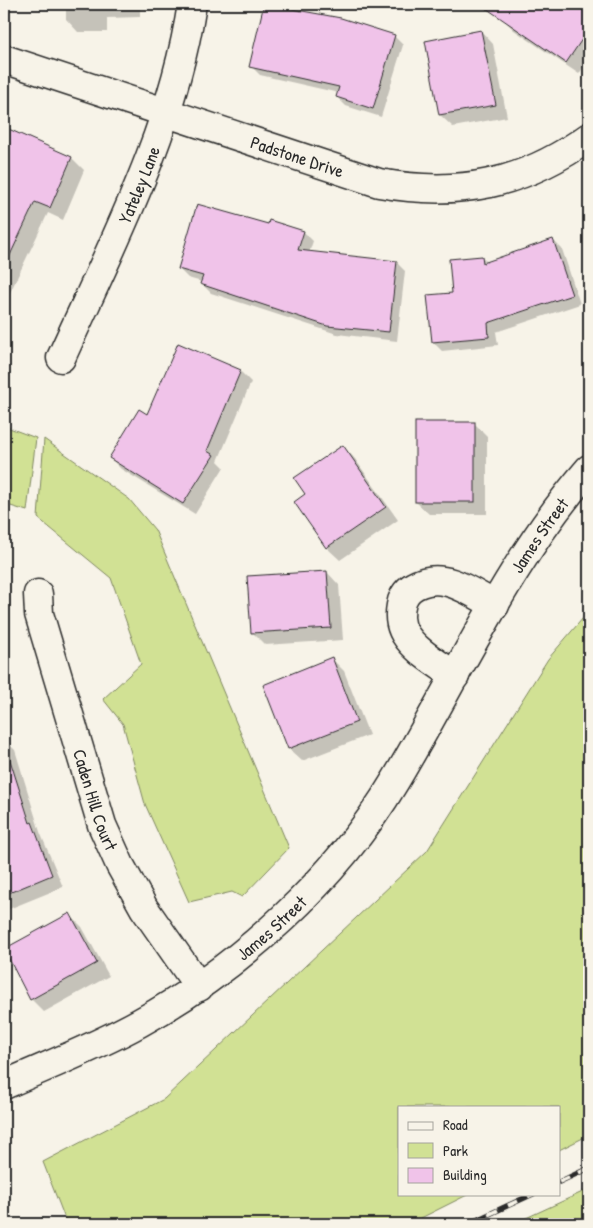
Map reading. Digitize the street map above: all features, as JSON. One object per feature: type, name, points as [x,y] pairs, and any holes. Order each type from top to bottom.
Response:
[{"type":"street","name":"Yateley Lane","points":[[61,358],[145,174],[167,113],[187,39],[192,4]]},
{"type":"street","name":"Padstone Drive","points":[[4,59],[378,184],[415,189],[449,190],[483,186],[545,163],[589,137]]},
{"type":"street","name":"James Street","points":[[4,1085],[138,1023],[198,986],[243,953],[282,919],[323,876],[359,832],[394,784],[495,605],[544,525],[589,469]]},
{"type":"street","points":[[455,676],[416,647],[405,634],[400,615],[404,595],[415,585],[431,579],[451,582],[495,605]]},
{"type":"street","name":"Caden Hill Court","points":[[38,594],[39,614],[102,825],[120,865],[144,908],[198,986]]},
{"type":"green space","points":[[4,426],[36,438],[27,511],[4,504]]},
{"type":"green space","points":[[44,439],[129,499],[155,530],[289,848],[242,897],[232,892],[189,902],[145,804],[123,724],[103,699],[141,664],[111,578],[38,518]]},
{"type":"green space","points":[[589,611],[589,1135],[560,1150],[560,1106],[398,1106],[398,1196],[465,1196],[409,1224],[67,1224],[43,1162],[164,1099],[427,851],[548,659]]},
{"type":"green space","points":[[589,1189],[589,1224],[513,1224]]},
{"type":"building","points":[[264,4],[341,18],[395,35],[373,109],[336,97],[339,87],[249,67]]},
{"type":"building","points":[[480,4],[581,4],[589,10],[589,29],[566,63]]},
{"type":"building","points":[[481,30],[496,105],[439,115],[425,41]]},
{"type":"building","points":[[4,127],[72,157],[50,208],[35,202],[4,268]]},
{"type":"building","points":[[197,204],[268,224],[269,220],[304,231],[298,250],[397,261],[389,332],[327,326],[200,284],[203,276],[178,269]]},
{"type":"building","points":[[553,239],[572,295],[488,323],[489,337],[432,342],[427,295],[452,293],[449,259],[482,256],[483,263]]},
{"type":"building","points":[[178,343],[241,370],[207,451],[214,455],[183,504],[109,458],[139,409],[147,414]]},
{"type":"building","points":[[415,422],[475,422],[475,502],[415,502]]},
{"type":"building","points":[[343,445],[386,507],[326,548],[294,502],[305,494],[294,478]]},
{"type":"building","points":[[327,571],[331,628],[251,633],[247,576]]},
{"type":"building","points":[[332,657],[357,722],[288,749],[263,685]]},
{"type":"building","points":[[9,757],[30,823],[32,822],[52,875],[4,895],[4,758]]},
{"type":"building","points":[[70,913],[97,963],[30,1000],[4,949]]},
{"type":"railway","points":[[560,1182],[589,1168]]},
{"type":"railway","points":[[468,1224],[529,1196]]}]
